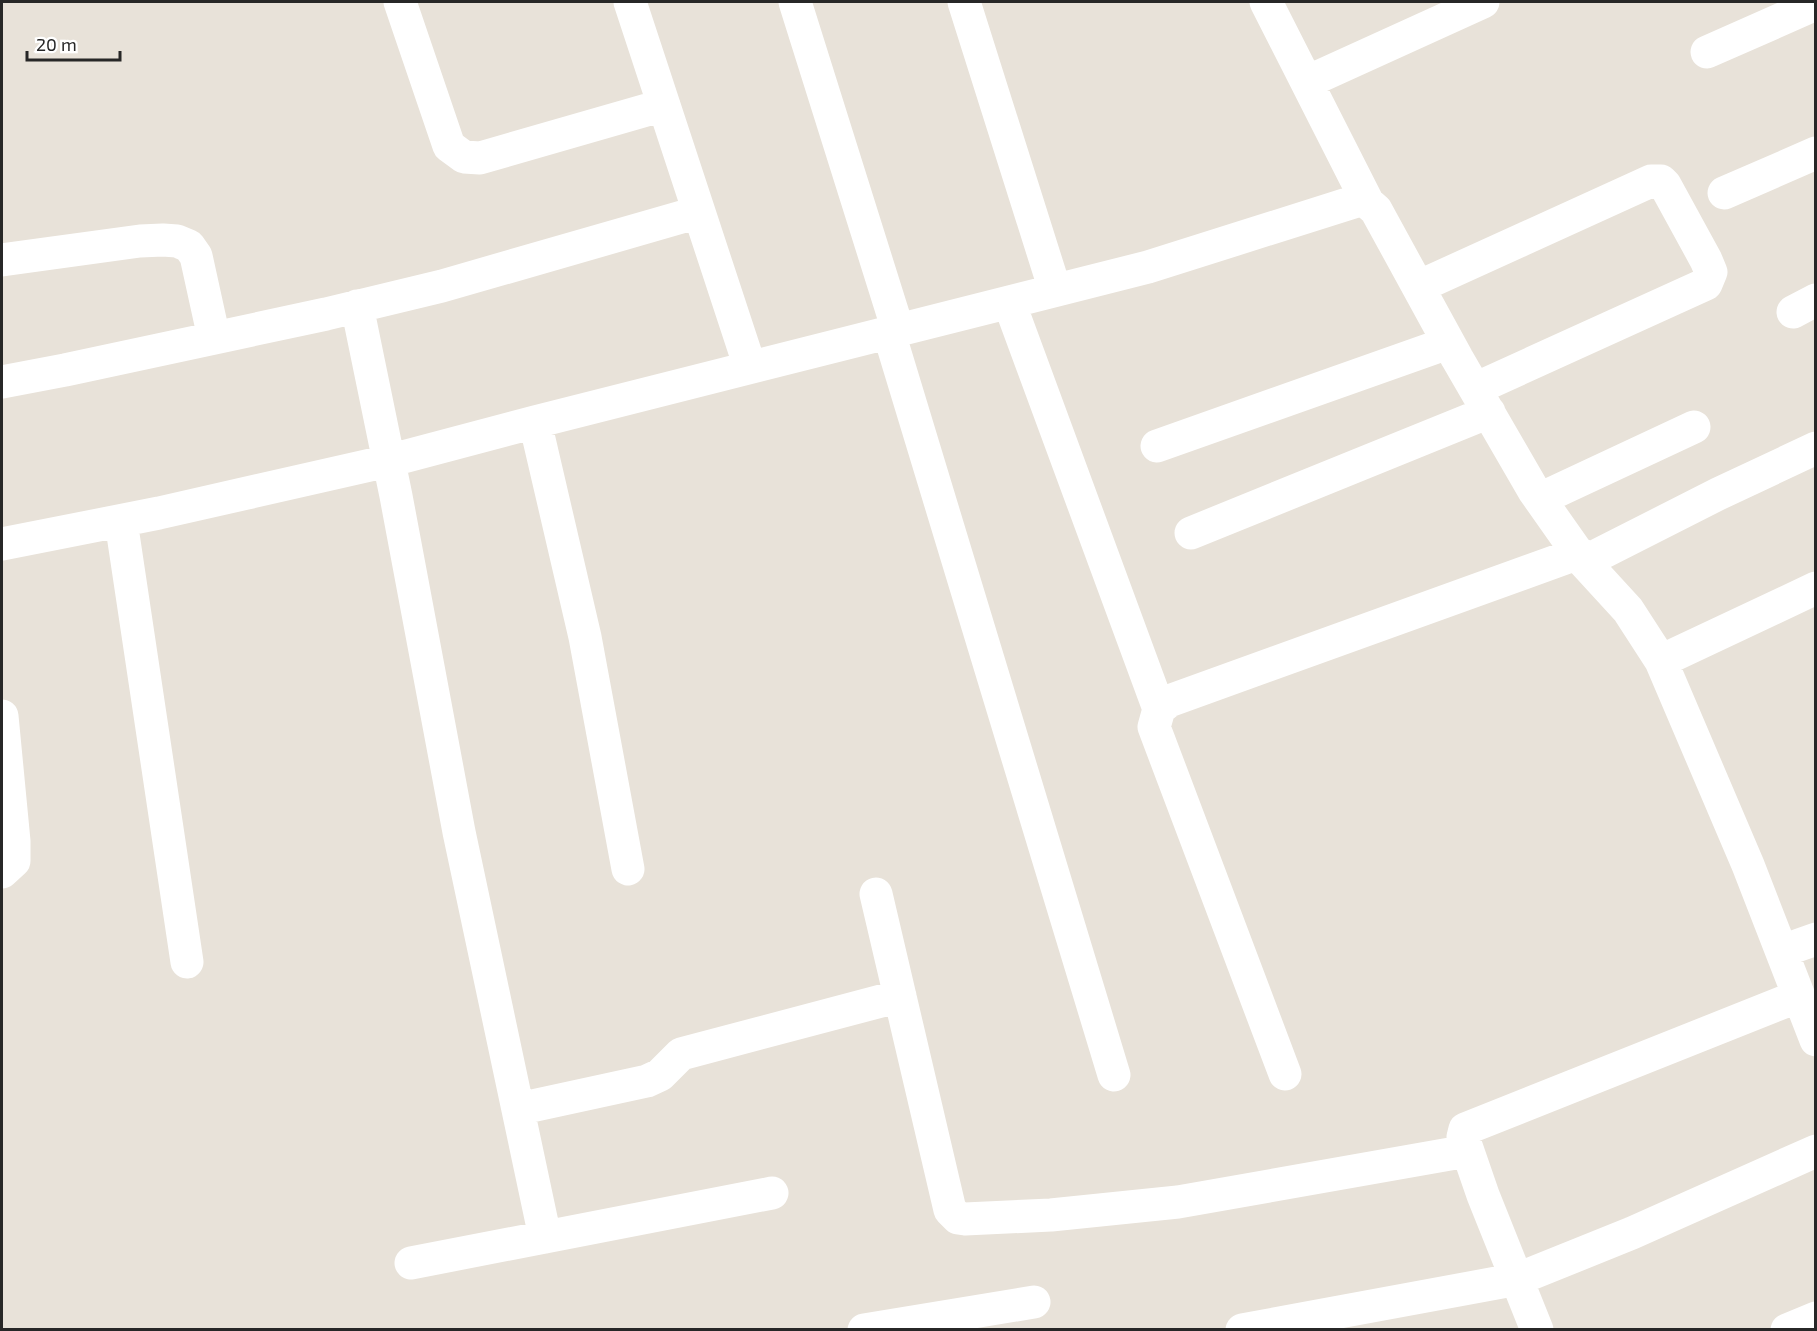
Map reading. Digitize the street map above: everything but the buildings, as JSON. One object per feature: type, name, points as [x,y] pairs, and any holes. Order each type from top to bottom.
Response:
[{"type":"street","points":[[400,2],[449,146],[464,157],[480,158],[664,105]]},
{"type":"street","points":[[630,2],[750,367]]},
{"type":"street","points":[[795,2],[1114,1075]]},
{"type":"street","points":[[964,2],[1054,290]]},
{"type":"street","points":[[1266,2],[1368,203]]},
{"type":"street","points":[[1307,82],[1483,2]]},
{"type":"street","points":[[1707,52],[1815,4]]},
{"type":"street","points":[[1724,193],[1815,153]]},
{"type":"street","points":[[1191,533],[1482,401],[1706,284],[1711,272],[1665,185],[1661,181],[1651,181],[1418,286]]},
{"type":"street","points":[[2,544],[121,521],[388,461],[1148,267],[1360,200],[1376,210],[1448,343],[1540,499],[1581,558],[1628,610],[1661,661],[1748,865],[1815,1040]]},
{"type":"street","points":[[2,382],[214,338],[442,286],[699,212]]},
{"type":"street","points":[[2,260],[140,241],[177,241],[189,246],[196,256],[214,338]]},
{"type":"street","points":[[1009,302],[1159,709],[1154,728],[1285,1074]]},
{"type":"street","points":[[357,306],[459,832],[545,1237]]},
{"type":"street","points":[[1157,446],[1448,343]]},
{"type":"street","points":[[535,422],[585,637],[628,869]]},
{"type":"street","points":[[1540,499],[1694,427]]},
{"type":"street","points":[[1159,709],[1169,701],[1581,558],[1815,448]]},
{"type":"street","points":[[121,521],[187,962]]},
{"type":"street","points":[[1661,661],[1815,588]]},
{"type":"street","points":[[2,716],[14,841],[14,861],[2,872]]},
{"type":"street","points":[[876,894],[950,1210],[958,1218],[1051,1215],[1178,1203],[1467,1150]]},
{"type":"street","points":[[1782,951],[1815,939]]},
{"type":"street","points":[[519,1109],[647,1081],[660,1075],[681,1054],[900,996]]},
{"type":"street","points":[[1537,1329],[1483,1195],[1463,1137],[1465,1129],[1799,996]]},
{"type":"street","points":[[1242,1329],[1518,1279],[1632,1233],[1815,1151]]},
{"type":"street","points":[[411,1263],[772,1193]]},
{"type":"street","points":[[864,1329],[1034,1302]]},
{"type":"street","points":[[1787,1329],[1815,1318]]}]
